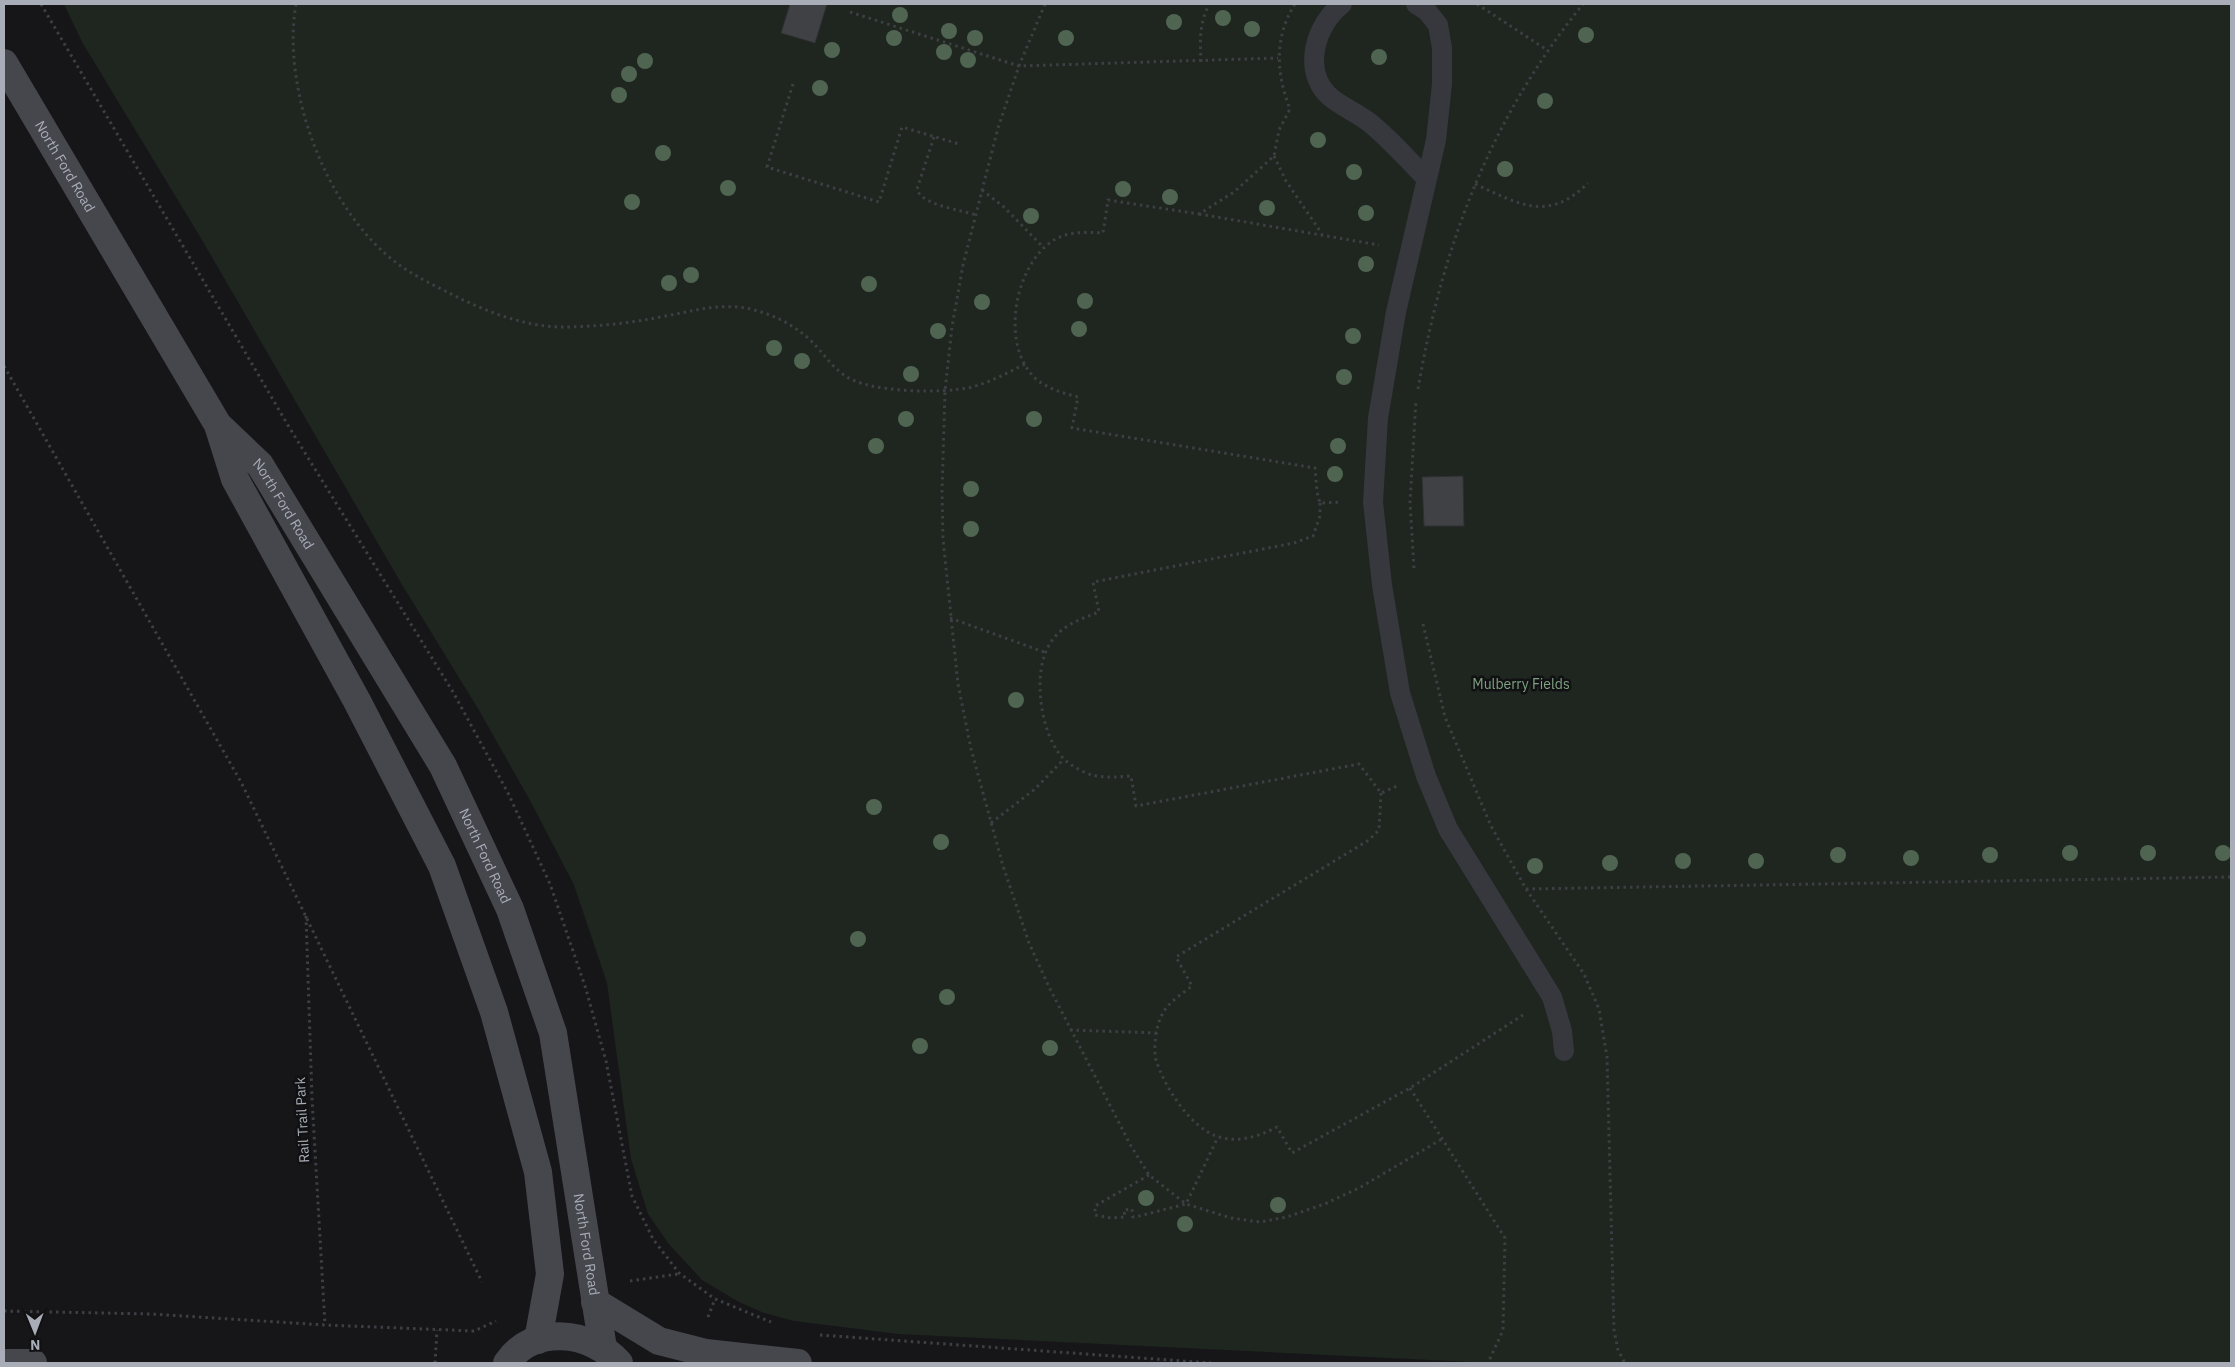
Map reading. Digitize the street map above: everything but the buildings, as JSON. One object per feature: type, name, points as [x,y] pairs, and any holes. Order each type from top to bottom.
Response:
[{"type":"main road","name":"North Ford Road","points":[[4,63],[218,425],[235,479],[357,701],[442,866],[494,1012],[538,1172],[550,1274],[538,1340]]},
{"type":"main road","name":"North Ford Road","points":[[218,425],[260,465],[442,766],[510,909],[553,1033],[595,1302],[611,1356]]},
{"type":"main road","points":[[595,1302],[659,1341],[706,1353],[798,1363]]},
{"type":"main road","points":[[507,1363],[522,1348],[538,1340],[560,1336],[583,1338],[611,1356]]},
{"type":"main road","points":[[4,1363],[33,1363]]},
{"type":"lane","points":[[1342,4],[1330,12],[1318,32],[1315,50],[1319,82],[1329,96],[1370,123],[1425,177]]},
{"type":"lane","points":[[1416,4],[1427,12],[1438,25],[1442,48],[1442,84],[1436,140],[1425,177],[1386,363],[1375,457],[1373,502],[1390,637],[1400,693],[1426,776],[1448,828],[1552,996],[1562,1031],[1564,1051]]},
{"type":"path","points":[[296,4],[294,16],[294,64],[303,110],[318,159],[341,200],[369,235],[397,263],[427,282],[503,317],[557,327],[655,318],[698,308],[734,306],[763,312],[786,322],[810,340],[828,362],[846,377],[867,386],[878,388],[945,391],[971,387],[997,379],[1025,364]]},
{"type":"path","points":[[1045,4],[1018,66],[982,190],[963,265],[952,327],[945,391],[942,492],[950,618],[958,684],[970,749],[1029,943],[1070,1030],[1131,1146],[1149,1175],[1186,1204],[1231,1218],[1260,1222],[1286,1217],[1326,1203],[1361,1187],[1442,1139]]},
{"type":"path","points":[[1201,62],[1201,20],[1209,4]]},
{"type":"path","points":[[1295,4],[1288,14],[1280,40],[1278,58],[1283,91],[1290,108],[1279,130],[1274,156],[1286,181],[1322,234]]},
{"type":"path","points":[[1477,4],[1546,50]]},
{"type":"path","points":[[1415,572],[1410,502],[1415,402],[1429,325],[1445,264],[1474,184],[1512,109],[1546,50],[1583,4]]},
{"type":"path","points":[[850,12],[1018,66],[1201,62],[1278,58]]},
{"type":"path","points":[[793,84],[767,167],[879,202],[902,127],[960,144]]},
{"type":"path","points":[[934,137],[917,189],[918,194],[929,201],[976,215]]},
{"type":"path","points":[[1199,214],[1234,192],[1274,156]]},
{"type":"path","points":[[1474,184],[1503,197],[1543,208],[1560,204],[1576,195],[1588,183]]},
{"type":"path","points":[[982,190],[1004,207],[1044,248]]},
{"type":"path","points":[[1379,244],[1108,200],[1102,233],[1082,232],[1064,235],[1044,248],[1027,269],[1019,292],[1017,343],[1025,364],[1035,378],[1046,386],[1078,398],[1072,428],[1315,468],[1320,503],[1320,516],[1313,536],[1294,543],[1093,582],[1099,612],[1062,629],[1044,652],[1040,672],[1041,699],[1049,736],[1064,759],[1092,775],[1131,776],[1136,806],[1359,764],[1381,793],[1379,830],[1369,840],[1176,958],[1192,986],[1173,1001],[1162,1015],[1157,1033],[1156,1058],[1164,1078],[1192,1122],[1218,1137],[1242,1139],[1262,1134],[1277,1127],[1292,1153],[1410,1088],[1523,1015]]},
{"type":"path","points":[[4,366],[241,782],[306,913],[482,1282]]},
{"type":"path","points":[[1320,503],[1343,502]]},
{"type":"path","points":[[950,618],[1044,652]]},
{"type":"path","points":[[1422,621],[1445,717],[1491,826],[1526,889],[1584,974],[1599,1009],[1608,1057],[1614,1330],[1618,1350],[1625,1363]]},
{"type":"path","points":[[991,823],[1035,789],[1064,759]]},
{"type":"path","points":[[1381,793],[1398,786]]},
{"type":"path","points":[[1526,889],[2231,878]]},
{"type":"path","name":"Rail Trail Park","points":[[306,913],[312,1098],[325,1325]]},
{"type":"path","points":[[1070,1030],[1157,1033]]},
{"type":"path","points":[[1410,1088],[1505,1238],[1503,1330],[1488,1363]]},
{"type":"path","points":[[1186,1204],[1218,1137]]},
{"type":"path","points":[[1149,1175],[1095,1206],[1095,1214],[1112,1218],[1125,1217],[1124,1210],[1132,1209],[1133,1217],[1186,1204]]},
{"type":"path","points":[[626,1281],[679,1274]]},
{"type":"path","points":[[715,1299],[761,1320],[780,1325]]},
{"type":"path","points":[[4,1312],[150,1314],[325,1325],[474,1331],[502,1318]]},
{"type":"path","points":[[435,1363],[437,1330]]},
{"type":"path","points":[[818,1335],[1211,1363]]},
{"type":"green space","name":"Mulberry Fields","points":[[64,4],[2231,4],[2231,1363],[1493,1363],[898,1334],[794,1321],[764,1313],[739,1302],[702,1280],[668,1243],[648,1214],[631,1159],[607,983],[574,885],[532,804],[480,712],[401,583],[202,240],[82,42]]}]
